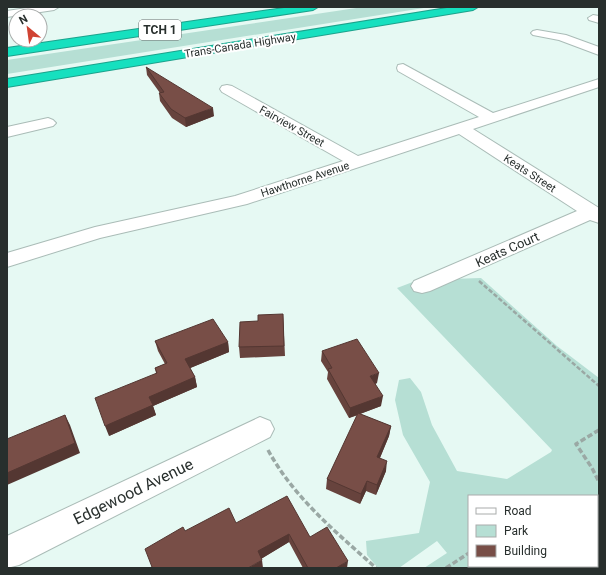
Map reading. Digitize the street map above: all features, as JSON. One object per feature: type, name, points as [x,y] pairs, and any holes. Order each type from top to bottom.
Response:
[{"type":"highway","name":"TCH 1","points":[[7,52],[313,7]]},
{"type":"highway","name":"Trans-Canada Highway","points":[[7,83],[473,7]]},
{"type":"street","points":[[537,33],[562,37],[599,51]]},
{"type":"street","points":[[403,68],[491,118]]},
{"type":"street","name":"Hawthorne Avenue","points":[[7,260],[95,233],[240,200],[599,83]]},
{"type":"street","name":"Fairview Street","points":[[227,89],[357,162]]},
{"type":"street","points":[[7,132],[48,123]]},
{"type":"street","name":"Keats Street","points":[[460,128],[595,215]]},
{"type":"street","name":"Keats Court","points":[[422,286],[595,215]]},
{"type":"street","name":"Edgewood Avenue","points":[[7,553],[260,429]]},
{"type":"path","points":[[464,268],[599,386]]},
{"type":"path","points":[[260,429],[273,461],[300,498],[376,568]]},
{"type":"path","points":[[599,430],[576,444],[592,468],[599,482]]},
{"type":"path","points":[[446,568],[468,554]]},
{"type":"green space","points":[[363,7],[430,7],[7,74],[7,60]]},
{"type":"green space","points":[[481,278],[557,346],[599,378],[599,568],[424,568],[447,553],[437,541],[399,568],[378,568],[367,555],[366,541],[419,533],[430,482],[403,435],[395,400],[399,380],[410,378],[421,392],[432,425],[457,471],[507,479],[552,450],[397,288],[418,280]]},
{"type":"building","points":[[146,67],[213,108],[185,118],[171,109],[159,93],[164,92]]},
{"type":"building","points":[[283,314],[284,346],[239,347],[240,322],[258,321],[258,315]]},
{"type":"building","points":[[213,319],[228,342],[185,359],[195,377],[149,397],[153,405],[105,426],[95,398],[157,373],[155,368],[167,363],[155,341]]},
{"type":"building","points":[[357,339],[379,373],[370,376],[383,396],[350,408],[328,369],[332,368],[322,351]]},
{"type":"building","points":[[358,413],[391,426],[377,457],[387,461],[377,485],[367,481],[361,494],[327,479]]},
{"type":"building","points":[[65,415],[75,443],[7,473],[7,439]]},
{"type":"building","points":[[287,496],[310,537],[327,527],[348,561],[336,568],[308,568],[289,534],[258,551],[262,560],[248,568],[150,568],[152,567],[145,549],[183,527],[185,531],[229,508],[236,523]]}]
